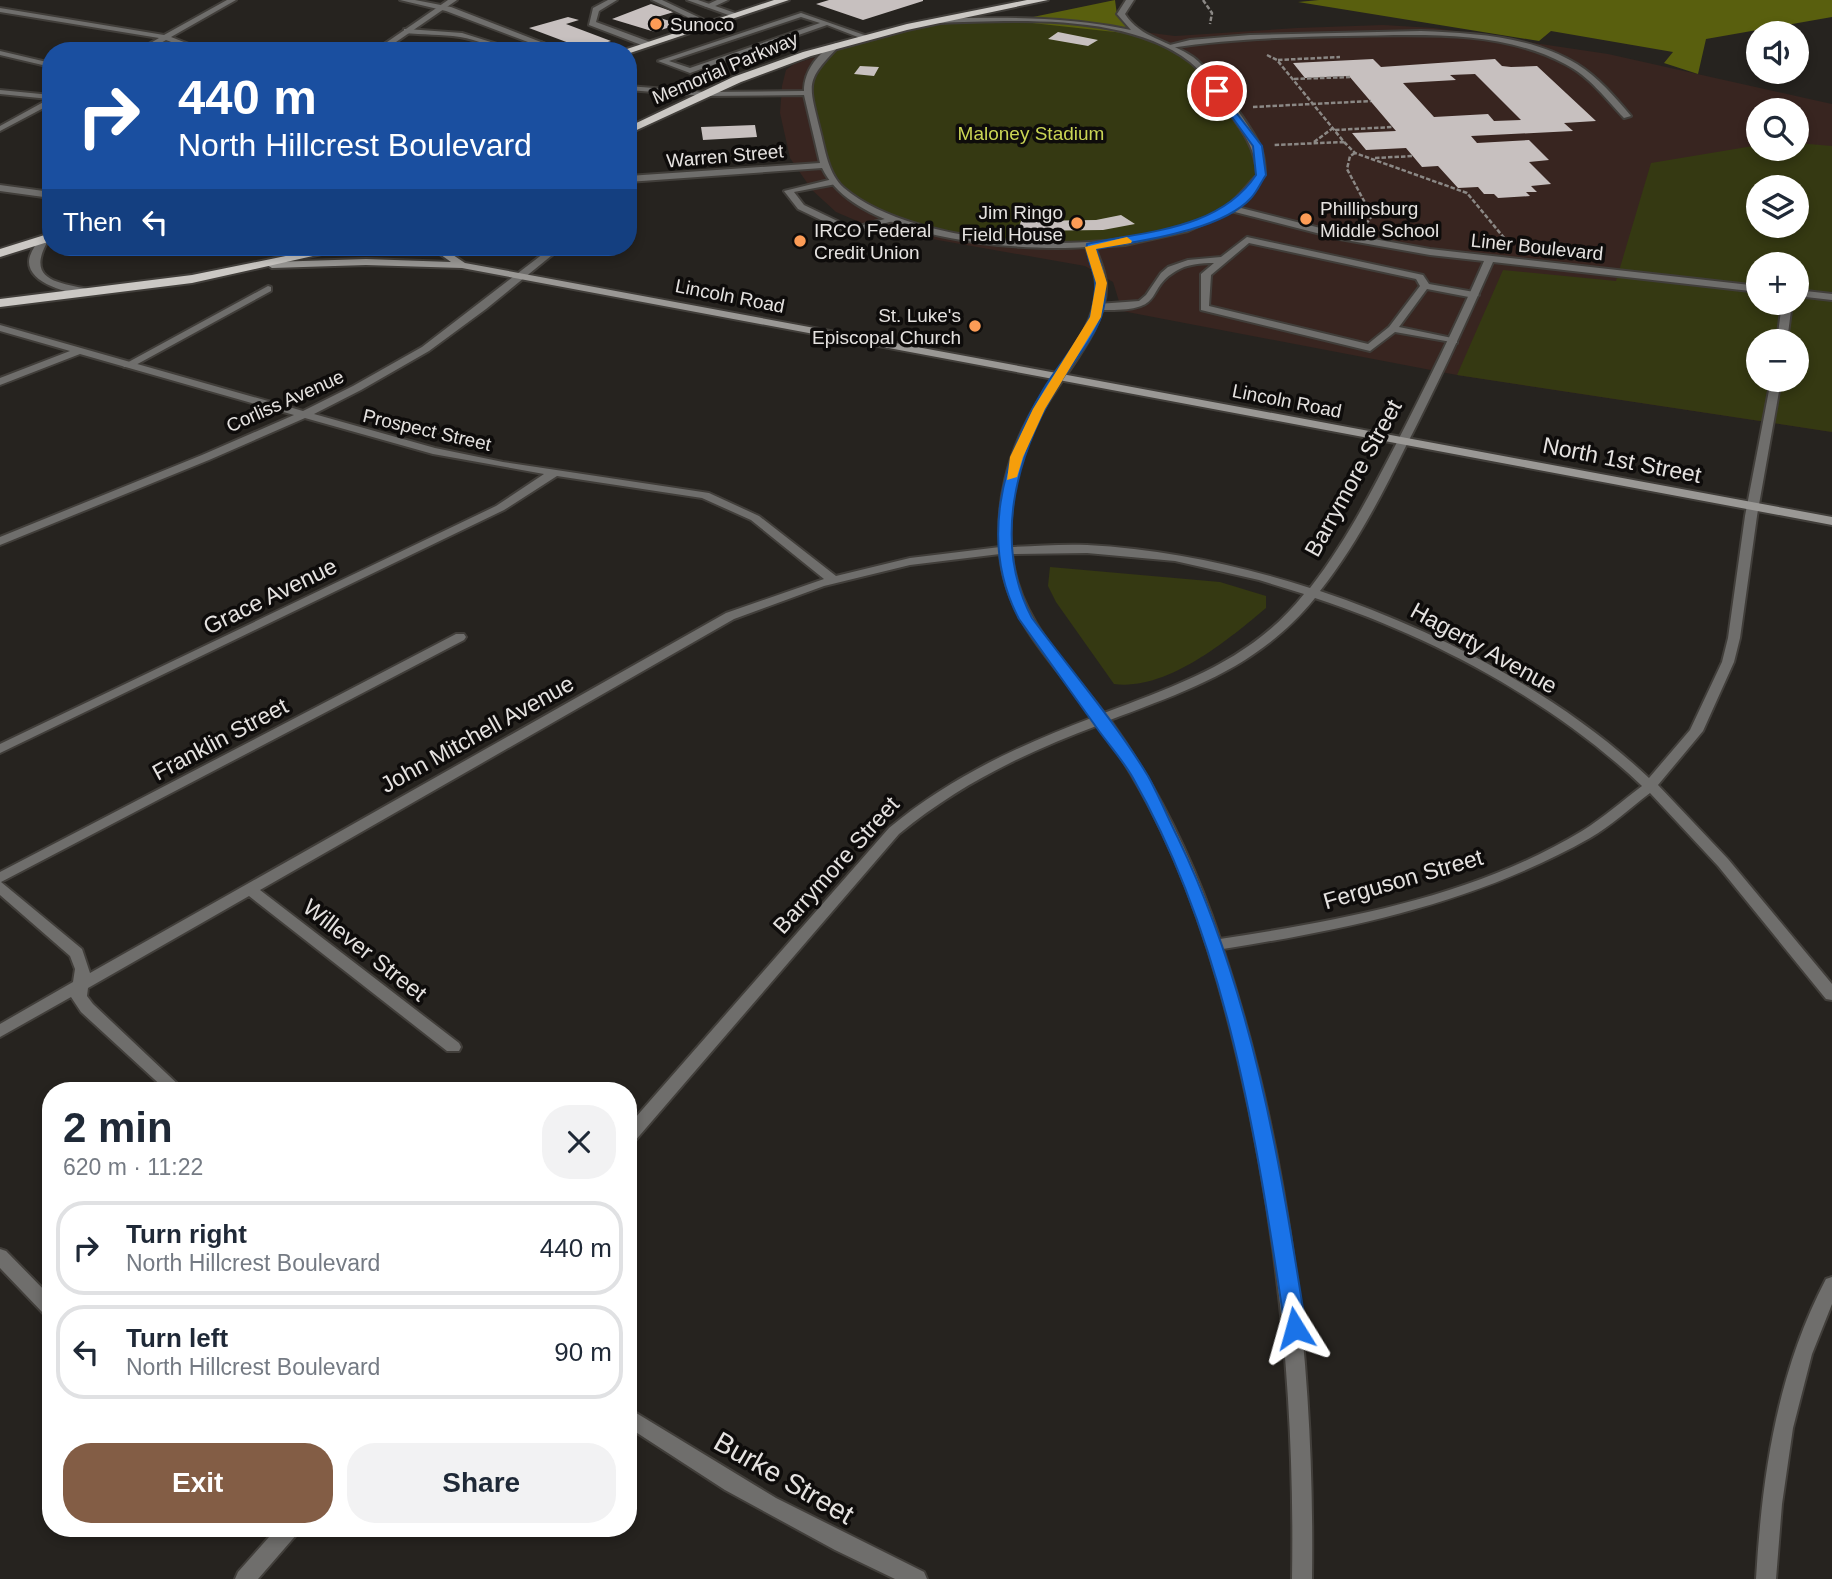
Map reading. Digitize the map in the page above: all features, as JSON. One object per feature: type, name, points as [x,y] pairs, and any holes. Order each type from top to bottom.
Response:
[{"type":"highway","name":"Memorial Parkway","points":[[637,48],[784,0]]},
{"type":"highway","points":[[933,21],[999,0]]},
{"type":"highway","name":"Memorial Parkway","points":[[637,127],[705,94],[772,66],[836,45],[933,21],[1043,0]]},
{"type":"highway","points":[[0,253],[42,240]]},
{"type":"highway","points":[[0,303],[272,265],[310,256]]},
{"type":"main road","name":"Lincoln Road","points":[[448,256],[462,265]]},
{"type":"main road","name":"Lincoln Road","points":[[272,265],[375,262],[462,265],[1403,440]]},
{"type":"main road","name":"North 1st Street","points":[[1403,440],[1832,521]]},
{"type":"street","points":[[157,42],[232,0]]},
{"type":"street","points":[[404,0],[443,7],[536,42]]},
{"type":"street","points":[[392,42],[453,0]]},
{"type":"street","points":[[613,0],[596,10],[592,23],[648,44]]},
{"type":"street","points":[[656,0],[709,24]]},
{"type":"street","points":[[691,0],[737,15]]},
{"type":"street","points":[[708,6],[724,0]]},
{"type":"street","points":[[1130,0],[1121,10],[1123,18],[1144,36]]},
{"type":"street","points":[[0,10],[166,37],[179,42]]},
{"type":"street","points":[[827,23],[690,71],[662,61],[801,15],[827,23],[866,37]]},
{"type":"street","points":[[836,45],[808,74],[806,93],[824,165],[833,181],[857,203],[892,220],[937,233],[984,241],[1040,247],[1090,247],[1168,232],[1211,219],[1247,197],[1261,175],[1257,146],[1194,60],[1170,46],[1144,36],[1051,21],[933,21]]},
{"type":"street","points":[[407,31],[462,35],[484,42]]},
{"type":"street","points":[[1170,46],[1224,39],[1296,35],[1425,34],[1486,38],[1533,49],[1570,63],[1628,116]]},
{"type":"street","points":[[0,53],[42,63]]},
{"type":"street","points":[[637,89],[705,94],[806,93]]},
{"type":"street","points":[[0,92],[42,98]]},
{"type":"street","points":[[0,130],[42,104]]},
{"type":"street","name":"Warren Street","points":[[637,178],[824,165]]},
{"type":"street","points":[[833,181],[788,191],[801,207],[852,231],[892,220]]},
{"type":"street","points":[[0,188],[42,194]]},
{"type":"street","name":"Liner Boulevard","points":[[1232,208],[1354,239],[1490,259],[1746,288]]},
{"type":"street","points":[[1247,240],[1420,277],[1425,286],[1393,329],[1370,348],[1204,308],[1206,274],[1247,240]]},
{"type":"street","points":[[42,246],[32,259],[35,270],[57,285],[90,292]]},
{"type":"street","points":[[1090,247],[1100,270],[1098,307],[1083,341],[1036,415],[1016,457],[1003,524],[1004,550],[1013,595],[1026,619],[1140,777],[1169,835],[1213,946],[1242,1040],[1270,1158],[1295,1328],[1304,1505],[1302,1579]]},
{"type":"street","name":"Corliss Avenue","points":[[0,541],[299,415],[371,380],[433,344],[546,256]]},
{"type":"street","name":"Barrymore Street","points":[[637,1128],[886,841],[914,813],[951,787],[1029,748],[1228,665],[1281,628],[1313,591],[1361,523],[1453,341],[1490,259]]},
{"type":"street","points":[[1098,307],[1140,304],[1148,299],[1160,279],[1173,268],[1196,260],[1223,260]]},
{"type":"street","points":[[1425,286],[1474,295]]},
{"type":"street","points":[[128,365],[268,289]]},
{"type":"street","points":[[1809,295],[1832,298]]},
{"type":"street","name":"Prospect Street","points":[[0,328],[433,451],[554,473],[668,488],[724,502],[755,518],[832,579]]},
{"type":"street","points":[[1393,329],[1453,341]]},
{"type":"street","points":[[0,382],[79,351]]},
{"type":"street","name":"Ferguson Street","points":[[1213,946],[1272,937],[1392,911],[1482,882],[1594,829],[1635,802],[1688,744],[1705,716],[1729,661],[1774,392]]},
{"type":"street","name":"Grace Avenue","points":[[0,749],[500,508],[525,495],[554,473]]},
{"type":"street","name":"Hagerty Avenue","points":[[1004,550],[1058,547],[1157,554],[1250,572],[1313,591],[1383,617],[1530,693],[1600,741],[1650,786],[1736,879],[1832,995]]},
{"type":"street","name":"John Mitchell Avenue","points":[[0,1031],[730,616],[832,579],[904,561],[1004,550]]},
{"type":"street","name":"Franklin Street","points":[[0,878],[460,637]]},
{"type":"street","points":[[0,887],[77,953],[83,969],[79,997],[87,1008],[167,1082]]},
{"type":"street","name":"Willever Street","points":[[249,889],[453,1047]]},
{"type":"street","points":[[0,1256],[42,1300]]},
{"type":"street","points":[[1766,1579],[1779,1452],[1799,1368],[1832,1284]]},
{"type":"street","name":"Burke Street","points":[[637,1422],[732,1482],[856,1550],[917,1579]]},
{"type":"street","points":[[246,1579],[280,1537]]},
{"type":"path","points":[[1264,54],[1277,60],[1356,153],[1467,194],[1505,239],[1501,251],[1490,259]]},
{"type":"path","points":[[1277,60],[1340,57]]},
{"type":"path","points":[[1293,79],[1350,77]]},
{"type":"path","points":[[1229,108],[1371,101]]},
{"type":"path","points":[[1312,144],[1333,129],[1393,127]]},
{"type":"path","points":[[1257,146],[1344,142]]},
{"type":"path","points":[[1354,239],[1372,216],[1347,169],[1350,156],[1356,153]]},
{"type":"path","points":[[1370,158],[1413,156]]},
{"type":"shaded area","name":"Phillipsburg Middle School","points":[[971,17],[1066,22],[1175,36],[1383,25],[1434,28],[1608,54],[1805,98],[1746,98],[1746,161],[1809,161],[1809,99],[1832,104],[1832,432],[1457,375],[1122,311],[1113,282],[1085,266],[876,229],[836,212],[812,190],[790,158],[780,113],[786,70],[794,64],[859,43]]},
{"type":"green space","points":[[1115,0],[1117,15],[1133,34],[1013,21]]},
{"type":"green space","points":[[1832,0],[1832,17],[1809,21],[1746,21],[1746,32],[1706,39],[1698,74],[1664,63],[1673,52],[1551,31],[1539,41],[1298,2]]},
{"type":"green space","name":"Maloney Stadium","points":[[1006,19],[1082,24],[1144,36],[1194,60],[1247,132],[1261,175],[1247,193],[1226,209],[1199,222],[1139,239],[1057,248],[977,240],[899,222],[874,210],[834,183],[806,93],[812,68],[836,45],[933,21]]},
{"type":"green space","points":[[1809,144],[1832,146],[1832,432],[1457,375],[1503,270],[1616,281],[1651,163],[1746,147],[1746,161],[1809,161]]},
{"type":"green space","points":[[1050,567],[1220,582],[1266,596],[1266,608],[1196,661],[1155,680],[1114,684],[1056,602],[1048,586]]},
{"type":"building","points":[[829,0],[923,1],[863,20],[816,4]]},
{"type":"building","points":[[651,4],[674,12],[657,17],[679,24],[655,32],[612,19]]},
{"type":"building","points":[[568,17],[579,20],[566,24],[611,41],[566,42],[529,28]]},
{"type":"building","points":[[1058,32],[1098,40],[1088,46],[1048,39]]},
{"type":"building","points":[[1373,59],[1381,67],[1495,59],[1502,66],[1537,66],[1596,121],[1564,123],[1573,131],[1471,136],[1477,143],[1529,140],[1549,160],[1529,162],[1551,184],[1531,186],[1537,192],[1526,192],[1530,196],[1498,198],[1494,194],[1484,194],[1478,187],[1458,188],[1438,166],[1422,167],[1406,148],[1366,150],[1352,133],[1396,131],[1349,76],[1305,78],[1293,63]],"holes":[[[1475,74],[1521,120],[1494,121],[1488,114],[1434,117],[1403,83],[1456,80],[1450,75]]]},
{"type":"building","points":[[860,66],[879,67],[874,76],[854,74]]},
{"type":"building","points":[[755,125],[757,137],[703,140],[701,127]]},
{"type":"building","name":"Jim Ringo Field House","points":[[1121,215],[1135,224],[1103,230],[1018,231],[1021,221],[1096,220]]},
{"type":"slow traffic","points":[[1011,477],[1016,457],[1048,391],[1083,341],[1096,317],[1101,297],[1100,270],[1090,247],[1127,241]]},
{"type":"place","name":"Sunoco","points":[[656,24]]},
{"type":"place","name":"Phillipsburg Middle School","points":[[1306,219]]},
{"type":"place","name":"Jim Ringo Field House","points":[[1077,223]]},
{"type":"place","name":"IRCO Federal Credit Union","points":[[800,241]]},
{"type":"place","name":"St. Luke's Episcopal Church","points":[[975,326]]},
{"type":"route","points":[[1217,91],[1257,146],[1262,165],[1256,186],[1232,208],[1211,219],[1140,239],[1090,247],[1100,270],[1101,297],[1096,317],[1083,341],[1048,391],[1016,457],[1003,524],[1004,550],[1013,595],[1026,619],[1140,777],[1181,858],[1236,1014],[1270,1158],[1295,1328]]}]
